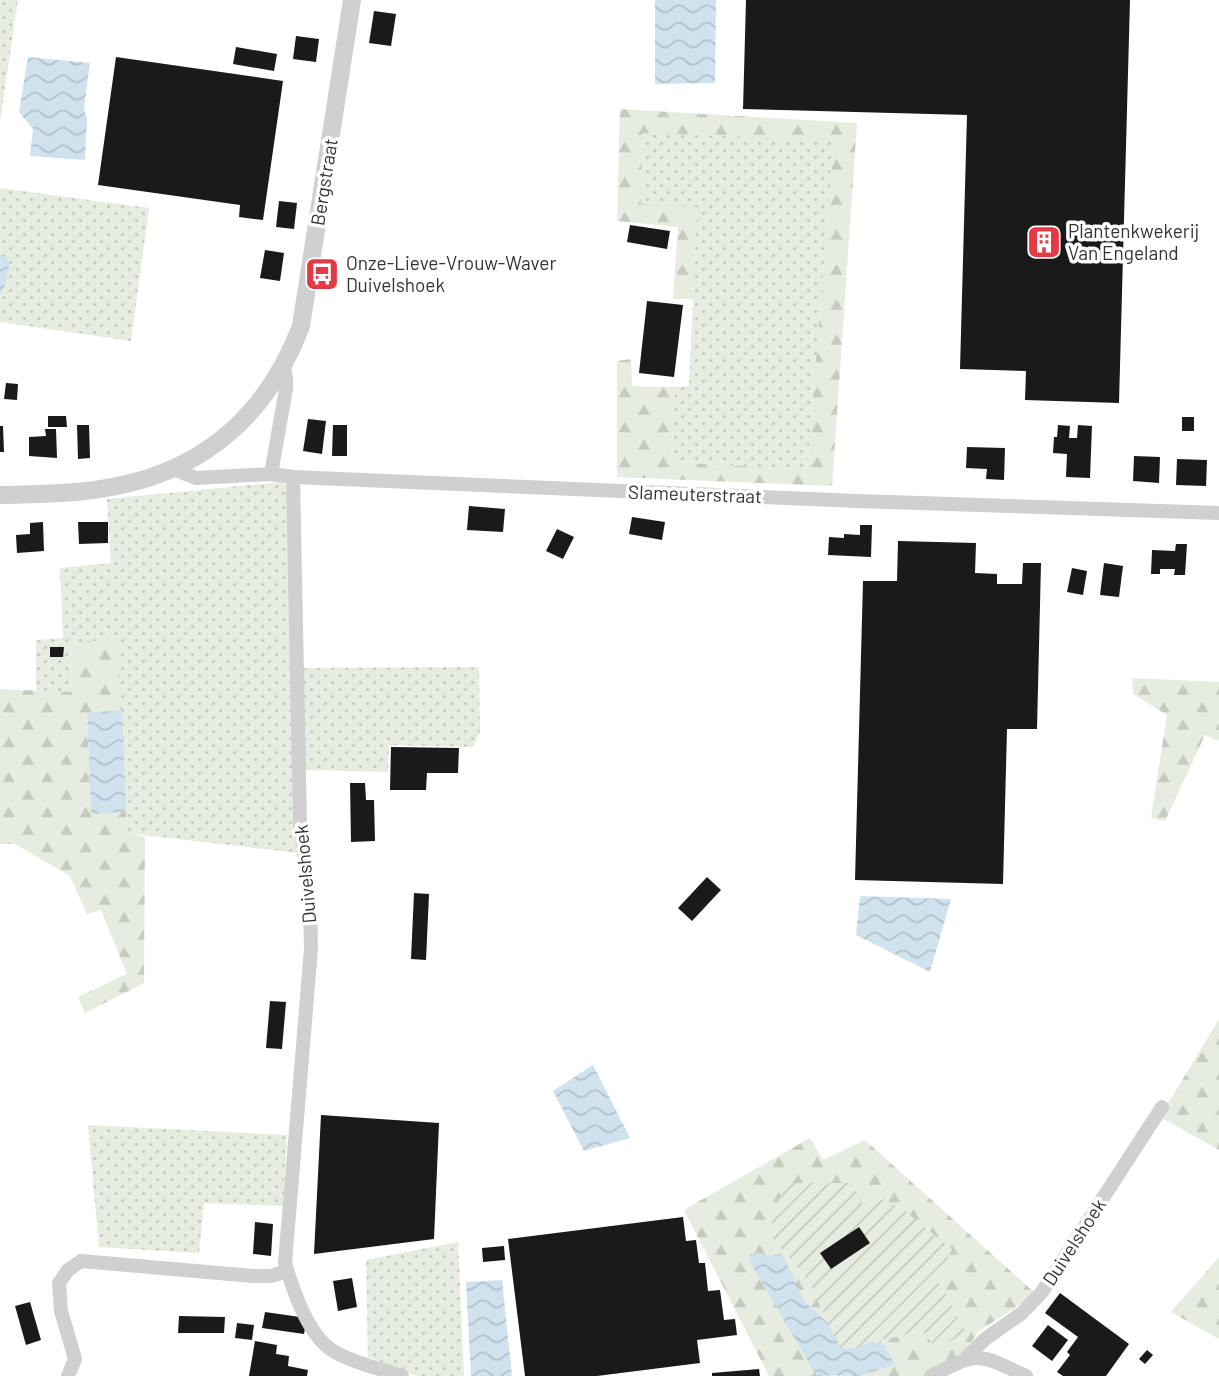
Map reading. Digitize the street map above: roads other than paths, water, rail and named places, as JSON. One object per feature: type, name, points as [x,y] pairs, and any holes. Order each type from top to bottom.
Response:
[{"type":"street","name":"Bergstraat","points":[[0,495],[117,486],[173,469],[227,435],[260,401],[284,368],[301,326],[352,0]]},
{"type":"street","points":[[271,474],[286,389],[284,368]]},
{"type":"street","name":"Slameuterstraat","points":[[173,469],[196,478],[271,474],[869,501],[1219,513]]},
{"type":"street","name":"Duivelshoek","points":[[293,477],[300,823],[310,899],[311,949],[285,1263],[294,1293],[326,1346],[337,1354],[402,1376]]},
{"type":"street","name":"Duivelshoek","points":[[931,1376],[966,1358],[985,1339],[1022,1313],[1042,1292],[1162,1107]]},
{"type":"street","points":[[68,1376],[75,1359],[61,1311],[59,1283],[68,1270],[81,1261],[253,1276],[271,1276],[287,1271]]},
{"type":"street","points":[[966,1358],[985,1357],[1026,1376]]},
{"type":"water","points":[[655,0],[716,0],[715,83],[655,84]]},
{"type":"water","points":[[28,57],[90,63],[84,108],[87,119],[85,160],[30,156],[33,129],[19,112]]},
{"type":"water","points":[[0,255],[10,262],[0,294]]},
{"type":"water","points":[[122,710],[126,812],[91,814],[87,713]]},
{"type":"water","points":[[860,896],[951,899],[930,972],[856,935]]},
{"type":"water","points":[[593,1065],[630,1138],[584,1151],[553,1091]]},
{"type":"water","points":[[762,1253],[769,1256],[782,1254],[805,1302],[826,1321],[841,1348],[858,1348],[872,1341],[885,1346],[895,1365],[857,1376],[816,1375],[749,1260],[751,1254]]},
{"type":"water","points":[[502,1280],[512,1376],[471,1376],[466,1282]]},
{"type":"place","name":"Plantenkwekerij Van Engeland","points":[[1044,242]]},
{"type":"place","name":"Onze-Lieve-Vrouw-Waver Duivelshoek","points":[[322,274]]}]
